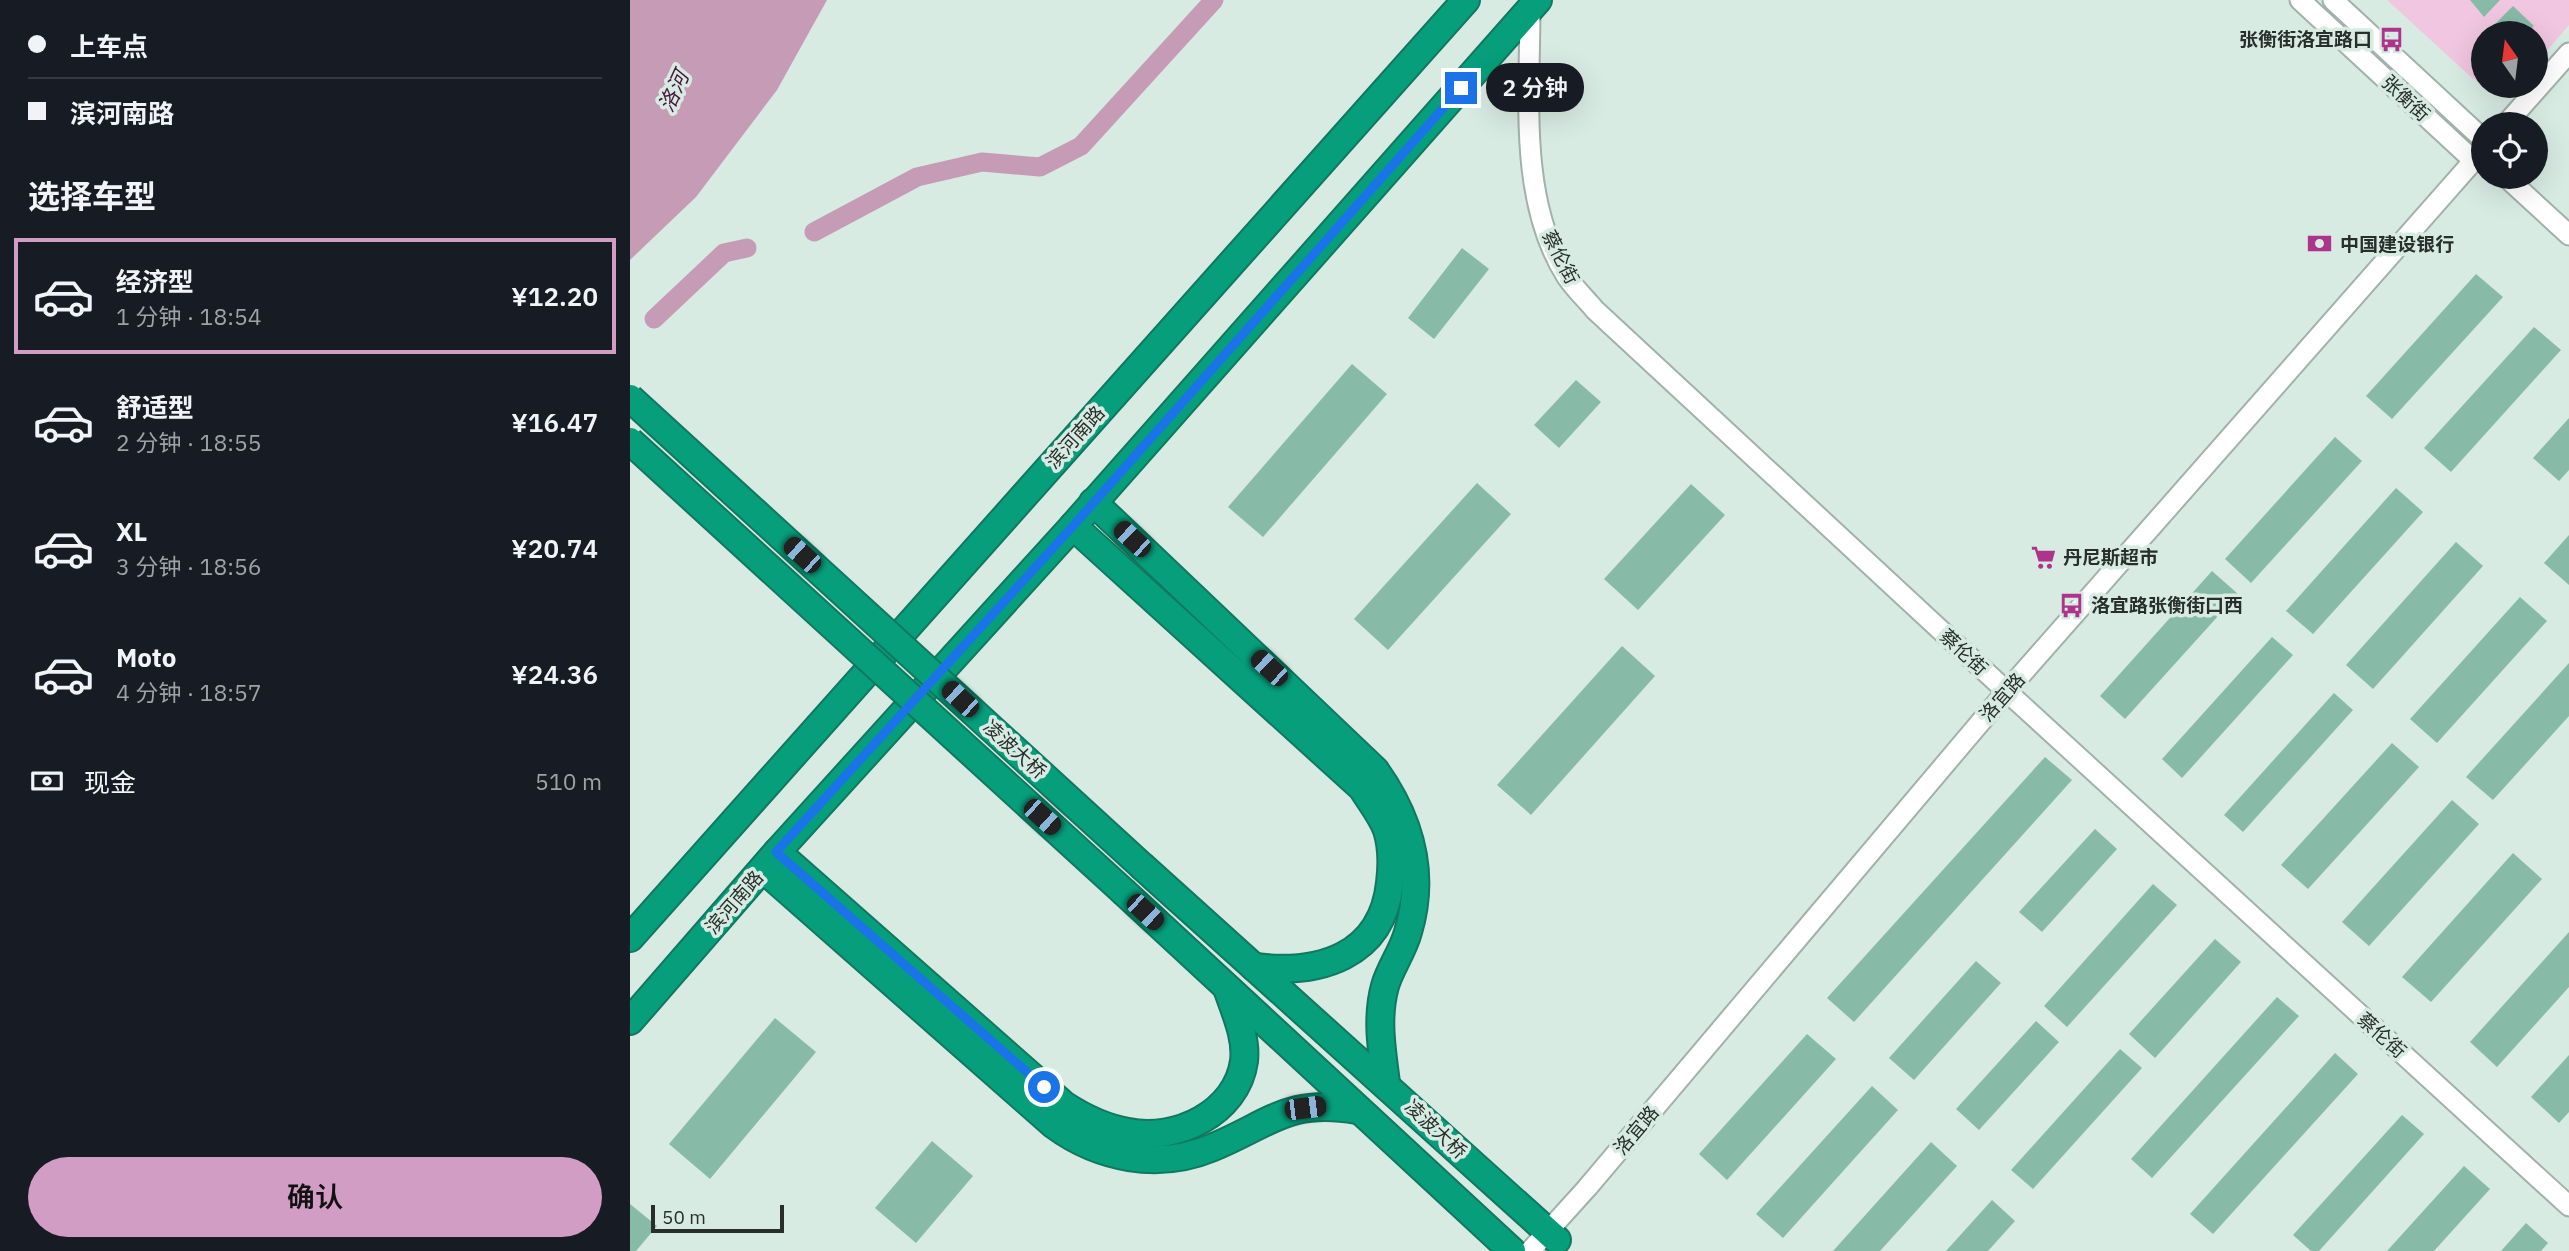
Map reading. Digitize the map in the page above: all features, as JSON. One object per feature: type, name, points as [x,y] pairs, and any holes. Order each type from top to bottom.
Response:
[{"type":"highway","name":"滨河南路","points":[[630,938],[1466,0]]},
{"type":"highway","name":"滨河南路","points":[[630,1021],[770,860],[1073,526],[1534,5]]},
{"type":"highway","name":"凌波大桥","points":[[630,398],[1143,867],[1386,1083],[1551,1241]]},
{"type":"highway","name":"凌波大桥","points":[[630,441],[1512,1251]]},
{"type":"highway","points":[[1093,502],[1375,770],[1404,817],[1412,842],[1417,890],[1408,933],[1385,985],[1380,1036],[1386,1083]]},
{"type":"highway","points":[[1073,526],[1362,789],[1387,830],[1391,868],[1388,902],[1373,935],[1349,954],[1315,966],[1284,970],[1254,967]]},
{"type":"highway","points":[[770,860],[1064,1105],[1105,1126],[1130,1133],[1157,1134],[1205,1118],[1220,1106],[1231,1092],[1244,1063],[1240,1028],[1227,988]]},
{"type":"highway","points":[[770,860],[1054,1125],[1076,1141],[1099,1151],[1119,1156],[1177,1158],[1210,1149],[1281,1113],[1327,1105],[1357,1110]]},
{"type":"street","name":"张衡街","points":[[2300,0],[2471,152]]},
{"type":"street","name":"张衡街","points":[[2333,0],[2471,128]]},
{"type":"street","name":"蔡伦街","points":[[1534,5],[1531,152],[1545,226],[1567,276],[1595,310],[2011,696],[2569,1206]]},
{"type":"street","points":[[2517,112],[2569,53]]},
{"type":"street","points":[[2535,112],[2569,73]]},
{"type":"street","name":"洛宜路","points":[[1530,1251],[1551,1241],[2011,696],[2471,172]]},
{"type":"street","points":[[2519,189],[2569,234]]},
{"type":"street","points":[[2537,189],[2569,218]]},
{"type":"shaded area","points":[[2387,0],[2569,0],[2569,25],[2548,49],[2548,21],[2471,21],[2471,77]]},
{"type":"water","name":"洛河","points":[[630,0],[827,0],[777,90],[696,197],[630,260]]},
{"type":"building","points":[[2470,0],[2500,0],[2484,17]]},
{"type":"building","points":[[2513,6],[2529,21],[2498,21]]},
{"type":"building","points":[[1462,248],[1489,269],[1434,339],[1408,318]]},
{"type":"building","points":[[2476,274],[2503,297],[2392,419],[2366,396]]},
{"type":"building","points":[[2534,327],[2561,350],[2451,472],[2424,448]]},
{"type":"building","points":[[1352,364],[1387,394],[1263,537],[1228,507]]},
{"type":"building","points":[[1576,380],[1601,402],[1559,448],[1534,425]]},
{"type":"building","points":[[2569,418],[2569,470],[2559,481],[2533,458]]},
{"type":"building","points":[[2335,437],[2362,461],[2251,583],[2225,559]]},
{"type":"building","points":[[1477,483],[1511,514],[1388,650],[1354,619]]},
{"type":"building","points":[[1691,484],[1725,515],[1638,610],[1604,579]]},
{"type":"building","points":[[2396,488],[2423,512],[2313,634],[2286,611]]},
{"type":"building","points":[[2569,535],[2569,585],[2544,563]]},
{"type":"building","points":[[2456,542],[2483,566],[2373,689],[2346,665]]},
{"type":"building","points":[[2212,571],[2238,594],[2125,719],[2100,696]]},
{"type":"building","points":[[2520,597],[2547,621],[2437,743],[2410,719]]},
{"type":"building","points":[[2272,637],[2293,655],[2182,778],[2162,759]]},
{"type":"building","points":[[1622,646],[1655,676],[1531,815],[1497,785]]},
{"type":"building","points":[[2569,663],[2569,716],[2493,800],[2466,777]]},
{"type":"building","points":[[2334,693],[2353,710],[2243,832],[2224,815]]},
{"type":"building","points":[[2392,743],[2419,767],[2308,889],[2281,865]]},
{"type":"building","points":[[2045,757],[2072,780],[1854,1022],[1827,998]]},
{"type":"building","points":[[2452,800],[2479,824],[2369,946],[2342,922]]},
{"type":"building","points":[[2095,829],[2117,849],[2042,932],[2019,912]]},
{"type":"building","points":[[2513,853],[2542,879],[2431,1002],[2402,977]]},
{"type":"building","points":[[2153,884],[2177,905],[2067,1027],[2044,1006]]},
{"type":"building","points":[[2569,932],[2569,987],[2497,1067],[2470,1042]]},
{"type":"building","points":[[2215,939],[2241,962],[2155,1058],[2129,1034]]},
{"type":"building","points":[[1976,961],[2001,983],[1914,1080],[1889,1058]]},
{"type":"building","points":[[2277,997],[2299,1016],[2152,1178],[2131,1159]]},
{"type":"building","points":[[775,1018],[816,1052],[710,1179],[669,1144]]},
{"type":"building","points":[[2036,1021],[2059,1042],[1979,1130],[1956,1109]]},
{"type":"building","points":[[1807,1034],[1836,1059],[1727,1180],[1699,1154]]},
{"type":"building","points":[[2120,1049],[2142,1068],[2033,1189],[2011,1170]]},
{"type":"building","points":[[2335,1053],[2358,1074],[2213,1234],[2190,1214]]},
{"type":"building","points":[[2569,1055],[2569,1112],[2559,1123],[2531,1097]]},
{"type":"building","points":[[1872,1086],[1898,1110],[1783,1238],[1756,1214]]},
{"type":"building","points":[[2402,1115],[2424,1134],[2319,1251],[2311,1251],[2293,1235]]},
{"type":"building","points":[[932,1141],[973,1176],[916,1243],[875,1208]]},
{"type":"building","points":[[1931,1142],[1957,1166],[1880,1251],[1833,1251]]},
{"type":"building","points":[[2464,1166],[2490,1189],[2434,1251],[2387,1251]]},
{"type":"building","points":[[1992,1200],[2015,1221],[1988,1251],[1946,1251]]},
{"type":"building","points":[[630,1204],[657,1226],[636,1251],[630,1251]]},
{"type":"building","points":[[2526,1223],[2548,1243],[2541,1251],[2501,1251]]},
{"type":"waterway","points":[[814,232],[917,177],[982,162],[1040,167],[1081,146],[1214,0]]},
{"type":"waterway","points":[[654,319],[724,253],[747,248]]},
{"type":"place","name":"张衡街洛宜路口","points":[[2392,39]]},
{"type":"place","name":"中国建设银行","points":[[2320,244]]},
{"type":"place","name":"丹尼斯超市","points":[[2043,557]]},
{"type":"place","name":"洛宜路张衡街口西","points":[[2071,605]]},
{"type":"route","points":[[1044,1087],[776,852],[1073,526],[1461,88]]}]
